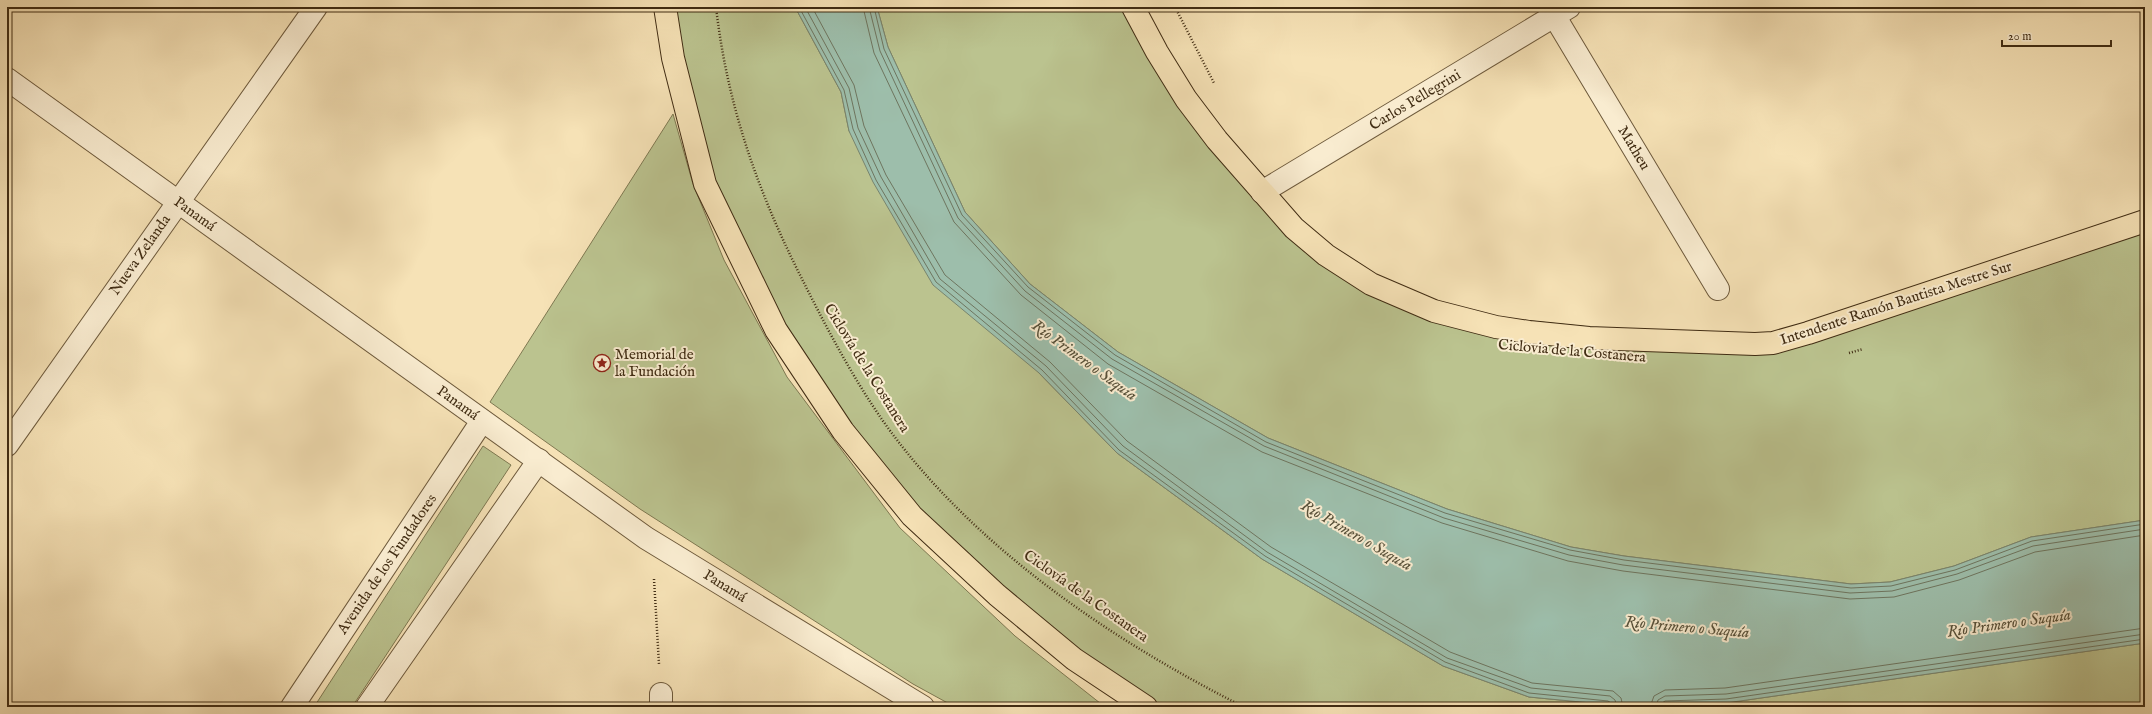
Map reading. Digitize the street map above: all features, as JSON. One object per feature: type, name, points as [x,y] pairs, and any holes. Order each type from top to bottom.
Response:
[{"type":"main road","points":[[665,7],[673,58],[705,184],[776,330],[843,431],[912,516],[997,595],[1074,659],[1146,707]]},
{"type":"main road","name":"Intendente Ramón Bautista Mestre Sur","points":[[1133,7],[1157,52],[1186,99],[1217,140],[1294,228],[1326,255],[1371,284],[1434,311],[1496,327],[1536,333],[1589,338],[1728,344],[1773,343],[1796,337],[2145,221]]},
{"type":"street","name":"Nueva Zelanda","points":[[7,445],[316,7]]},
{"type":"street","name":"Carlos Pellegrini","points":[[1262,192],[1557,10]]},
{"type":"street","name":"Matheu","points":[[1557,10],[1718,290]]},
{"type":"street","name":"Panamá","points":[[7,79],[482,421],[651,540],[923,707]]},
{"type":"street","name":"Avenida de los Fundadores","points":[[292,707],[482,421]]},
{"type":"street","points":[[367,707],[539,460]]},
{"type":"path","name":"Ciclovía de la Costanera","points":[[716,7],[728,86],[744,142],[761,190],[784,242],[812,298],[883,420],[921,468],[969,519],[1016,561],[1083,611],[1156,659],[1244,707]]},
{"type":"path","points":[[1175,7],[1217,88]]},
{"type":"path","points":[[1843,353],[1852,353],[1866,347]]},
{"type":"path","points":[[651,540],[661,700]]},
{"type":"green space","points":[[665,7],[795,7],[841,92],[849,131],[1039,373],[1117,453],[1262,559],[1443,666],[1529,697],[1622,706],[1726,703],[2145,643],[2145,707],[1146,707],[997,595],[843,431],[705,184]]},
{"type":"green space","points":[[877,7],[1133,7],[1157,52],[1294,228],[1434,311],[1755,344],[2145,221],[2145,520],[2031,537],[1954,566],[1890,582],[1851,584],[1624,556],[1571,547],[1447,509],[1268,438],[1118,352],[1030,284],[965,212],[888,47]]},
{"type":"green space","points":[[673,114],[693,184],[724,260],[787,377],[900,528],[1015,636],[1105,707],[955,707],[913,684],[640,509],[490,402]]},
{"type":"green space","points":[[483,446],[511,465],[352,707],[314,707]]},
{"type":"water","name":"Río Primero o Suquía","points":[[795,7],[877,7],[888,47],[965,212],[1030,284],[1118,352],[1268,438],[1447,509],[1571,547],[1624,556],[1851,584],[1890,582],[1954,566],[2031,537],[2145,520],[2145,643],[1726,703],[1622,706],[1529,697],[1443,666],[1262,559],[1117,453],[1039,373],[933,285],[873,182],[849,131],[841,92]]},
{"type":"place","name":"Memorial de la Fundación","points":[[602,363]]}]
